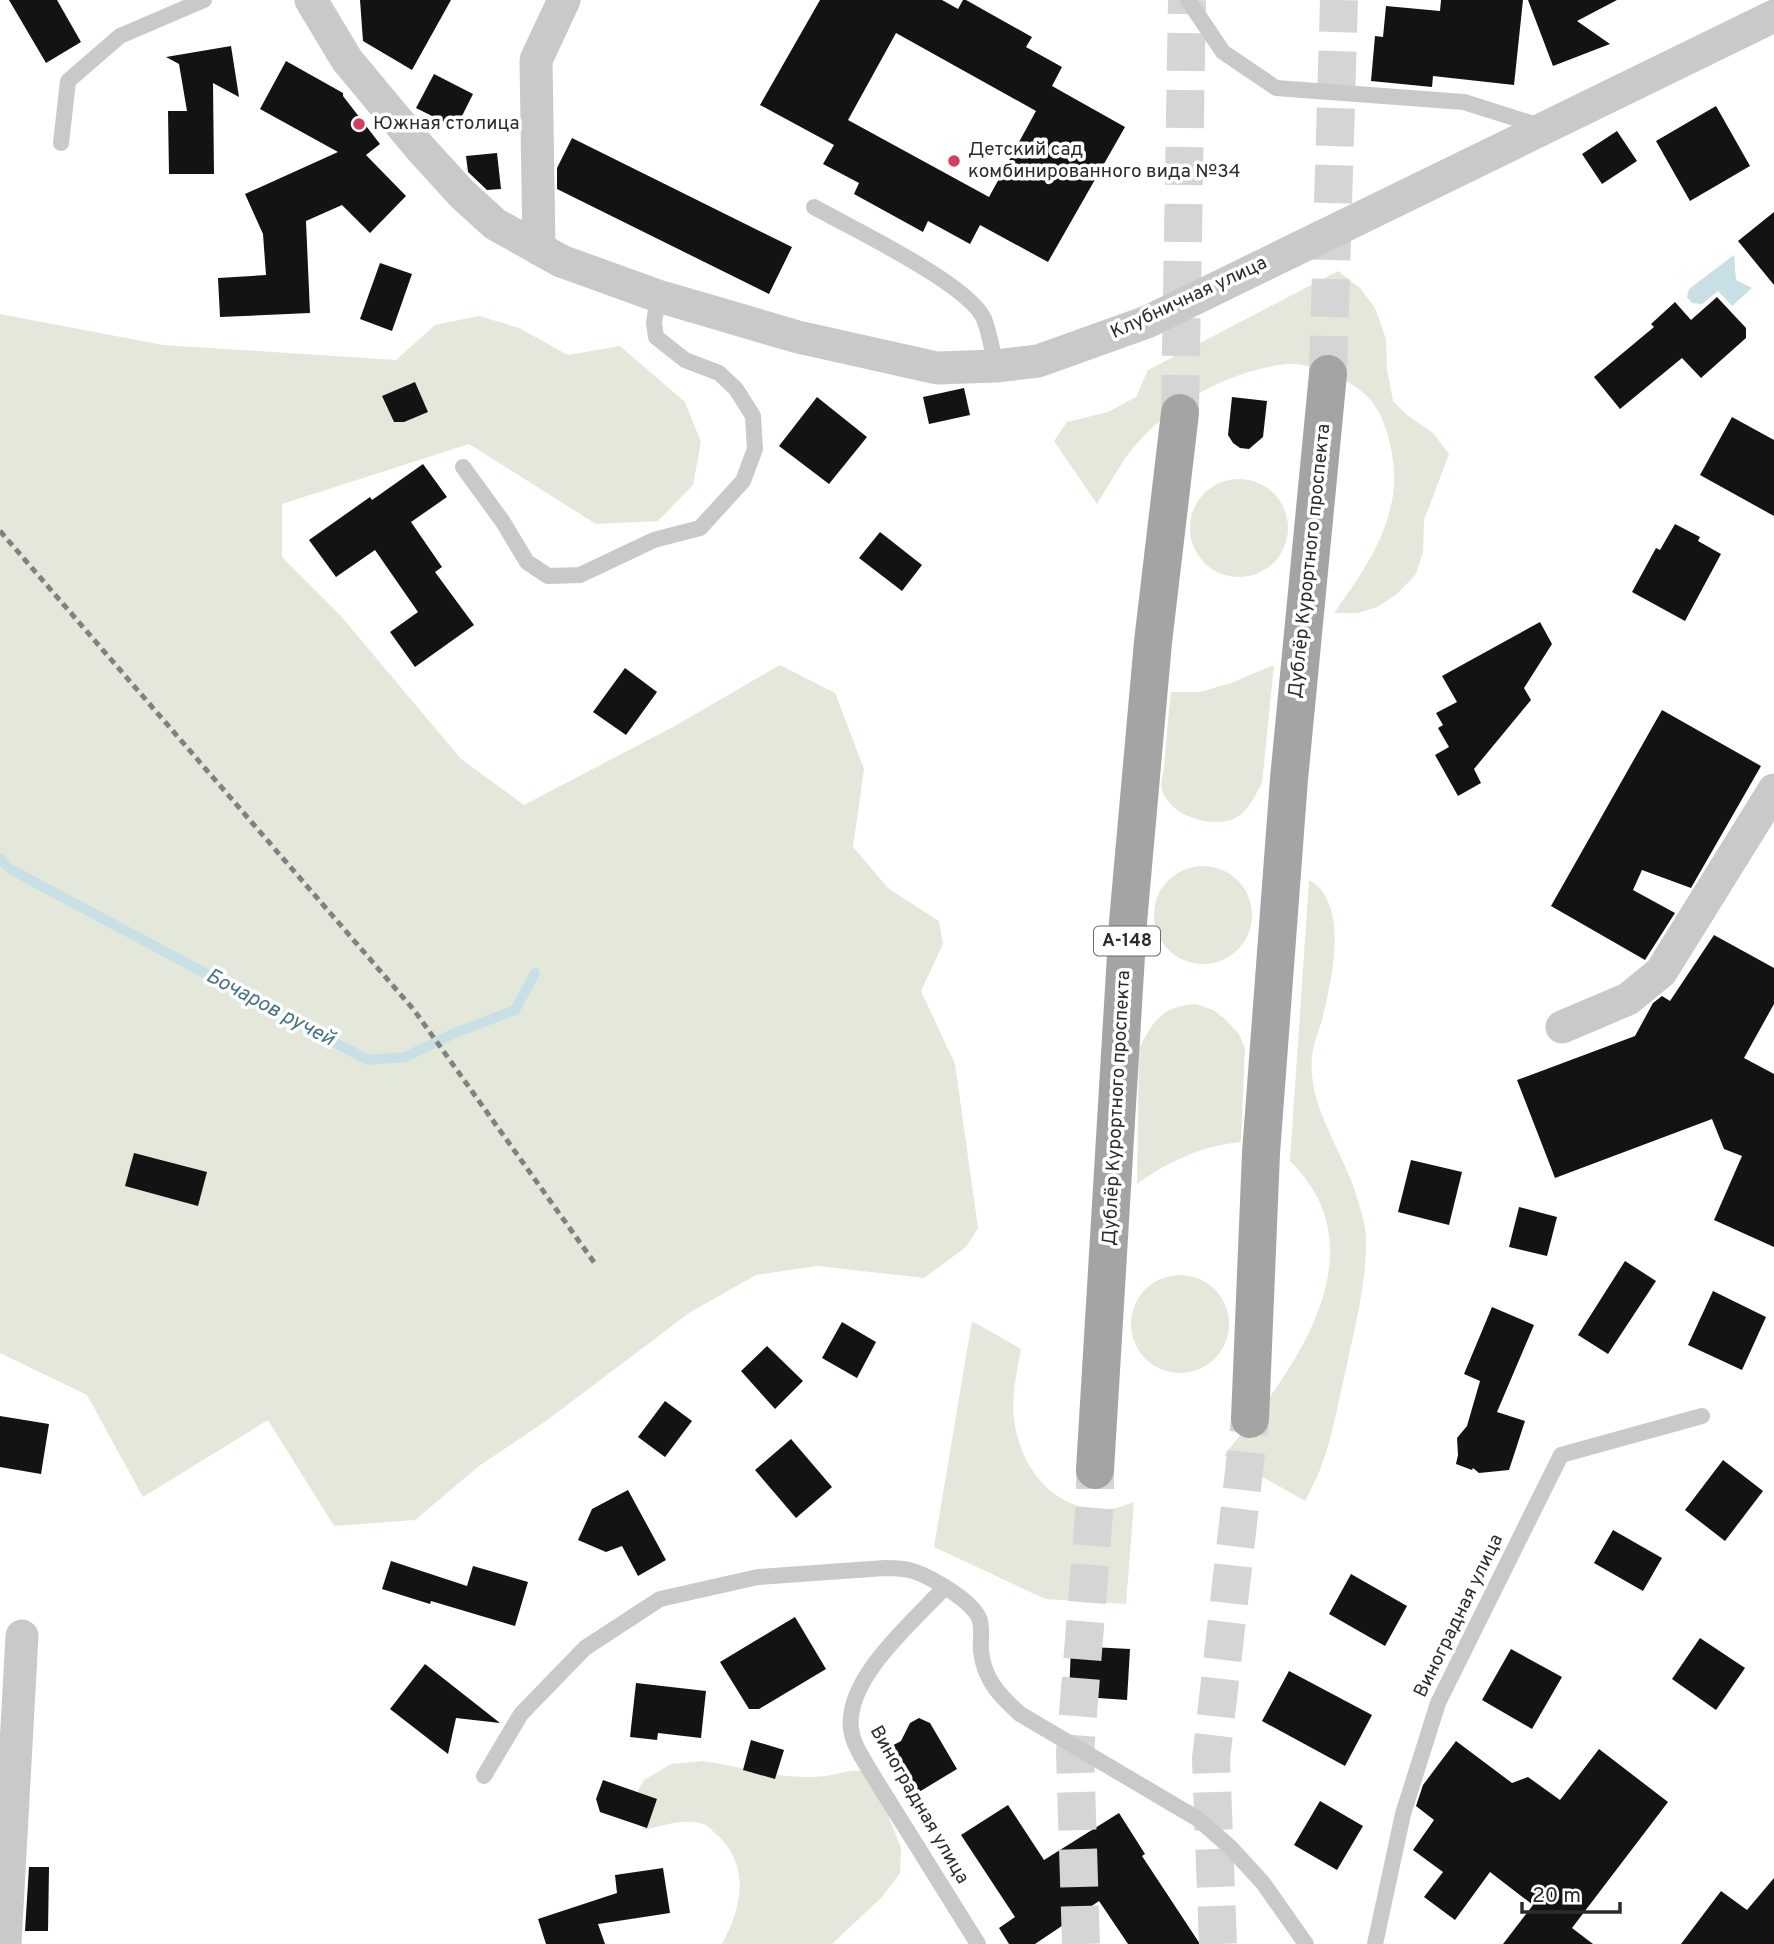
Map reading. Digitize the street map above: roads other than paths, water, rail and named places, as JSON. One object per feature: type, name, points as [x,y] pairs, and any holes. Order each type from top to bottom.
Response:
[{"type":"main road","name":"Дублёр Курортного проспекта","points":[[1250,1419],[1263,1125],[1289,779],[1328,374]]},
{"type":"main road","name":"Дублёр Курортного проспекта","points":[[1095,1470],[1128,922],[1153,642],[1180,413]]},
{"type":"street","name":"Клубничная улица","points":[[311,0],[347,60],[454,185],[495,224],[561,261],[658,296],[798,337],[937,368],[1038,361],[1147,322],[1545,127],[1771,25]]},
{"type":"street","points":[[539,249],[536,60],[565,0]]},
{"type":"street","points":[[1562,1027],[1628,999],[1661,972],[1774,790]]},
{"type":"street","points":[[5,1944],[22,1636]]},
{"type":"lane","points":[[61,143],[68,81],[120,36],[204,0]]},
{"type":"lane","points":[[1188,0],[1223,52],[1276,88],[1464,102],[1545,127]]},
{"type":"lane","points":[[814,208],[941,278],[972,302],[984,318],[996,366]]},
{"type":"lane","points":[[463,467],[503,522],[527,562],[548,576],[580,575],[654,540],[700,527],[743,481],[755,449],[753,416],[736,389],[719,373],[685,360],[656,337],[654,324],[658,296]]},
{"type":"lane","name":"Виноградная улица","points":[[1375,1944],[1403,1814],[1438,1703],[1560,1455],[1702,1416]]},
{"type":"lane","points":[[484,1776],[521,1714],[585,1648],[660,1599],[758,1577],[885,1568],[914,1572],[945,1587],[972,1608],[980,1619],[981,1653],[987,1676],[999,1695],[1020,1714],[1198,1819],[1230,1847],[1262,1884],[1306,1944]]},
{"type":"lane","name":"Виноградная улица","points":[[945,1587],[874,1665],[857,1693],[850,1714],[851,1733],[862,1757],[978,1944]]},
{"type":"water","points":[[1734,255],[1736,280],[1752,288],[1732,306],[1718,291],[1702,304],[1692,303],[1687,297],[1689,289]]},
{"type":"waterway","name":"Бочаров ручей","points":[[0,858],[10,869],[368,1060],[405,1057],[457,1032],[515,1010],[535,973]]},
{"type":"tunnel","points":[[1180,413],[1187,0]]},
{"type":"tunnel","points":[[1328,374],[1339,0]]},
{"type":"tunnel","points":[[1218,1944],[1211,1759],[1250,1419]]},
{"type":"tunnel","points":[[1081,1944],[1075,1752],[1095,1501],[1095,1470]]},
{"type":"railway","points":[[0,531],[414,1010],[596,1265]]},
{"type":"place","name":"Южная столица","points":[[359,124]]},
{"type":"place","name":"Детский сад комбинированного вида №34","points":[[954,161]]}]
